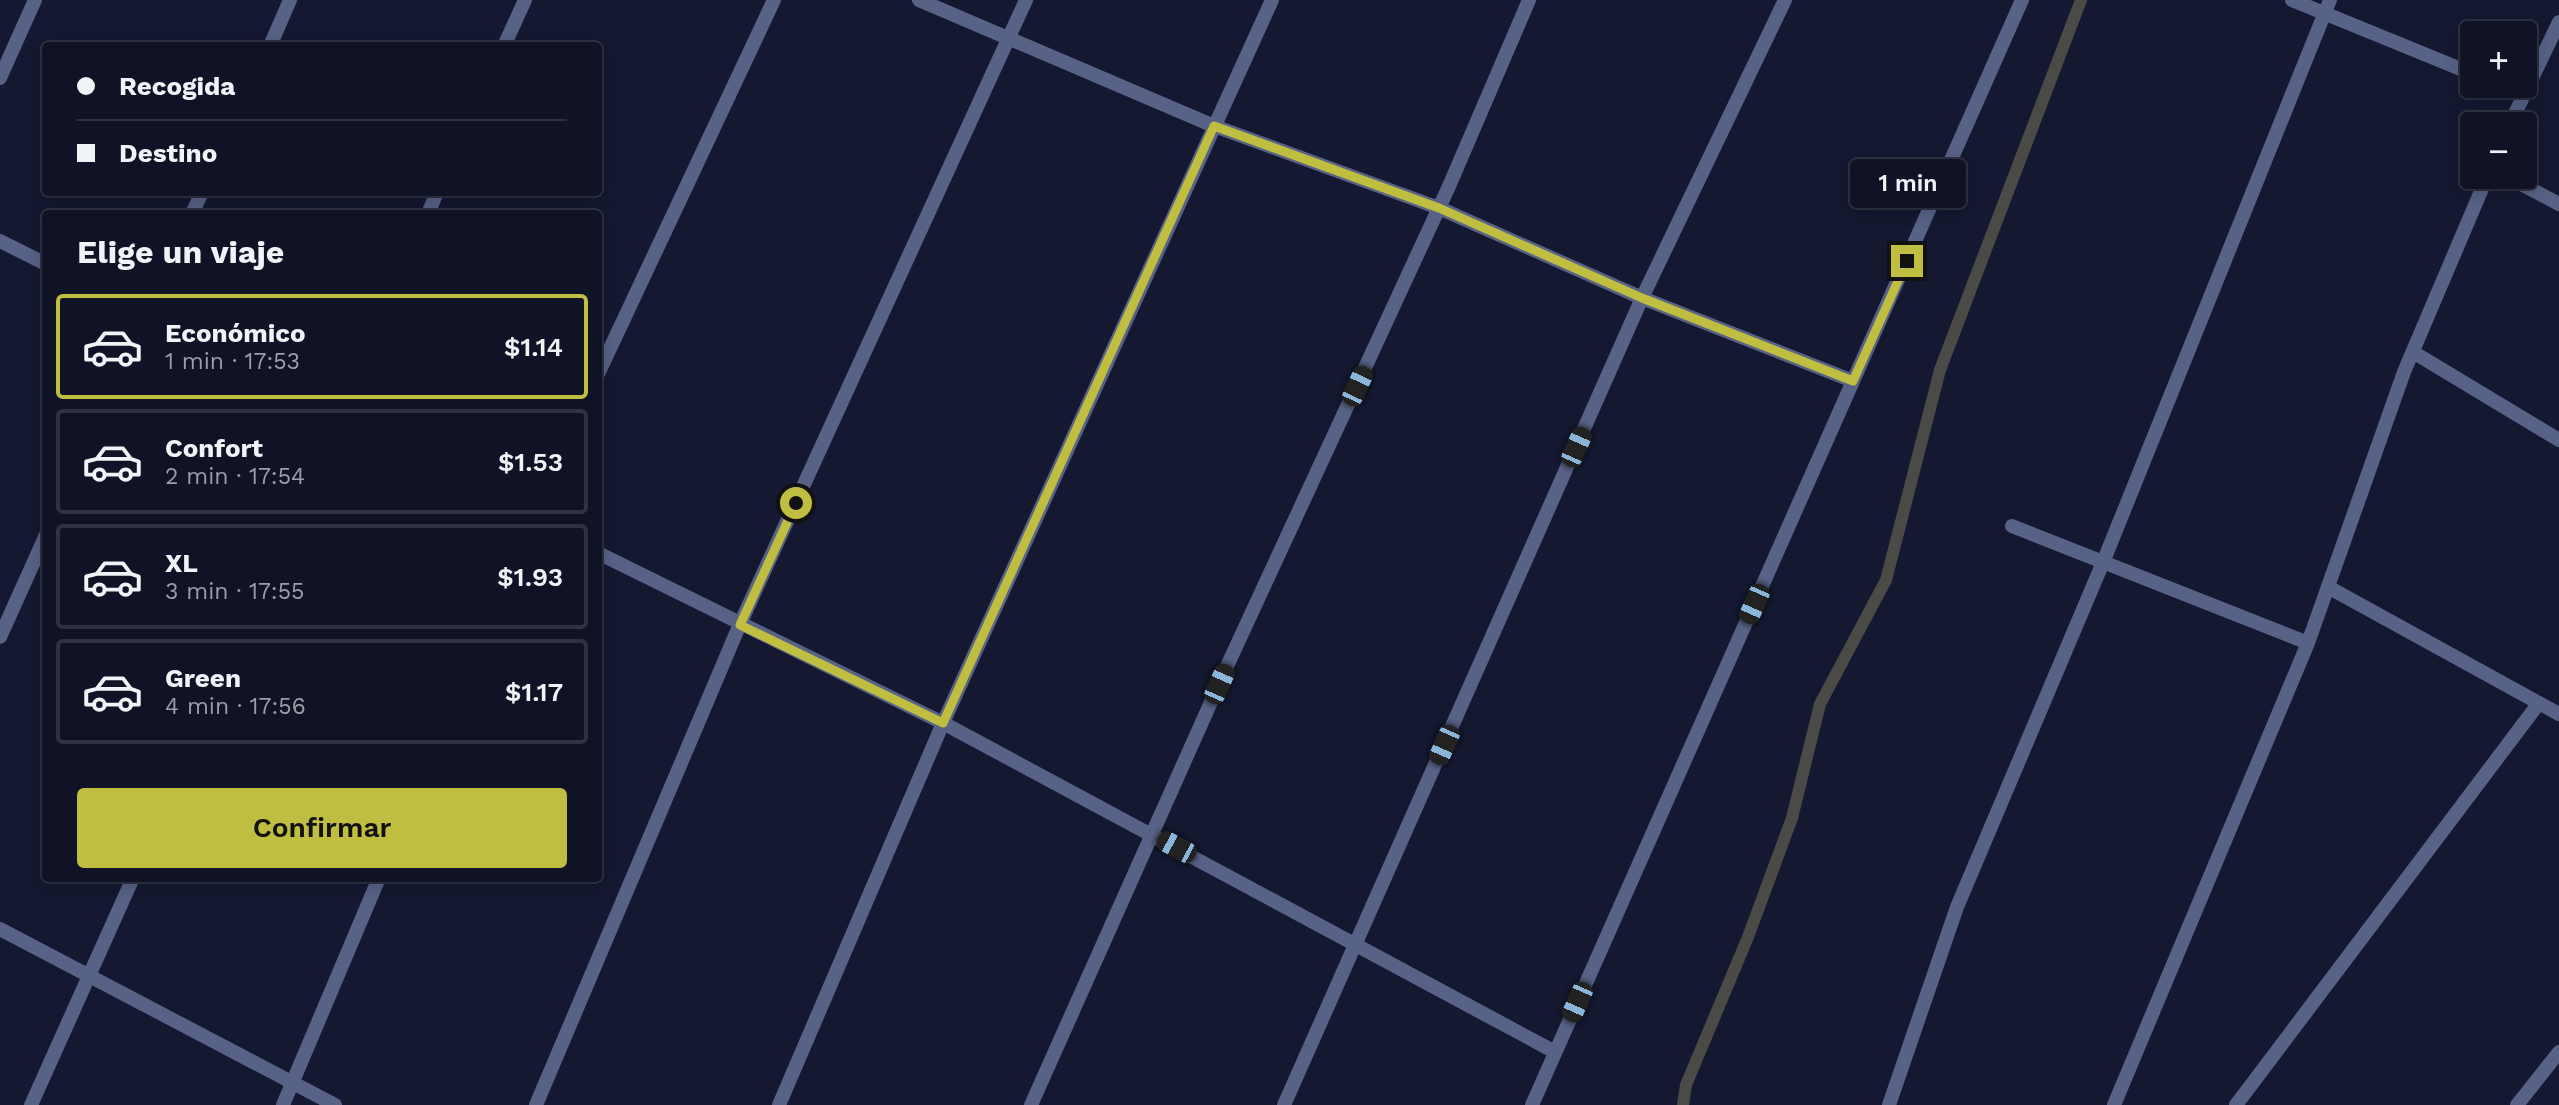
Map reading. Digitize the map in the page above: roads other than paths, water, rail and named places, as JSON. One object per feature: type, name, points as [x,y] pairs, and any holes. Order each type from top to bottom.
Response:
[{"type":"street","points":[[0,78],[35,0]]},
{"type":"street","points":[[272,42],[290,0]]},
{"type":"street","points":[[506,42],[525,0]]},
{"type":"street","points":[[602,366],[774,0]]},
{"type":"street","points":[[919,0],[1214,126],[1439,208],[1642,298],[1853,381]]},
{"type":"street","points":[[537,1105],[740,625],[1026,0]]},
{"type":"street","points":[[779,1105],[943,723],[1272,0]]},
{"type":"street","points":[[1031,1105],[1228,664],[1439,208],[1529,0]]},
{"type":"street","points":[[1284,1105],[1642,298],[1785,0]]},
{"type":"street","points":[[1532,1105],[2022,0]]},
{"type":"street","points":[[2292,0],[2328,6],[2460,68]]},
{"type":"street","points":[[1889,1105],[1957,907],[2104,560],[2328,6]]},
{"type":"street","points":[[2537,65],[2559,22]]},
{"type":"street","points":[[2114,1105],[2308,643],[2413,352],[2482,189]]},
{"type":"street","points":[[2531,189],[2559,204]]},
{"type":"street","points":[[0,241],[42,262]]},
{"type":"street","points":[[2413,352],[2559,440]]},
{"type":"street","points":[[2012,526],[2104,560],[2308,643]]},
{"type":"street","points":[[0,637],[42,544]]},
{"type":"street","points":[[602,555],[943,723],[1555,1052]]},
{"type":"street","points":[[2328,587],[2559,714]]},
{"type":"street","points":[[2236,1105],[2539,703]]},
{"type":"street","points":[[31,1105],[131,882]]},
{"type":"street","points":[[283,1105],[377,882]]},
{"type":"street","points":[[0,929],[335,1105]]},
{"type":"street","points":[[2517,1105],[2559,1052]]},
{"type":"waterway","points":[[1683,1105],[1686,1085],[1748,937],[1792,818],[1820,704],[1886,580],[1940,370],[2081,0]]}]
